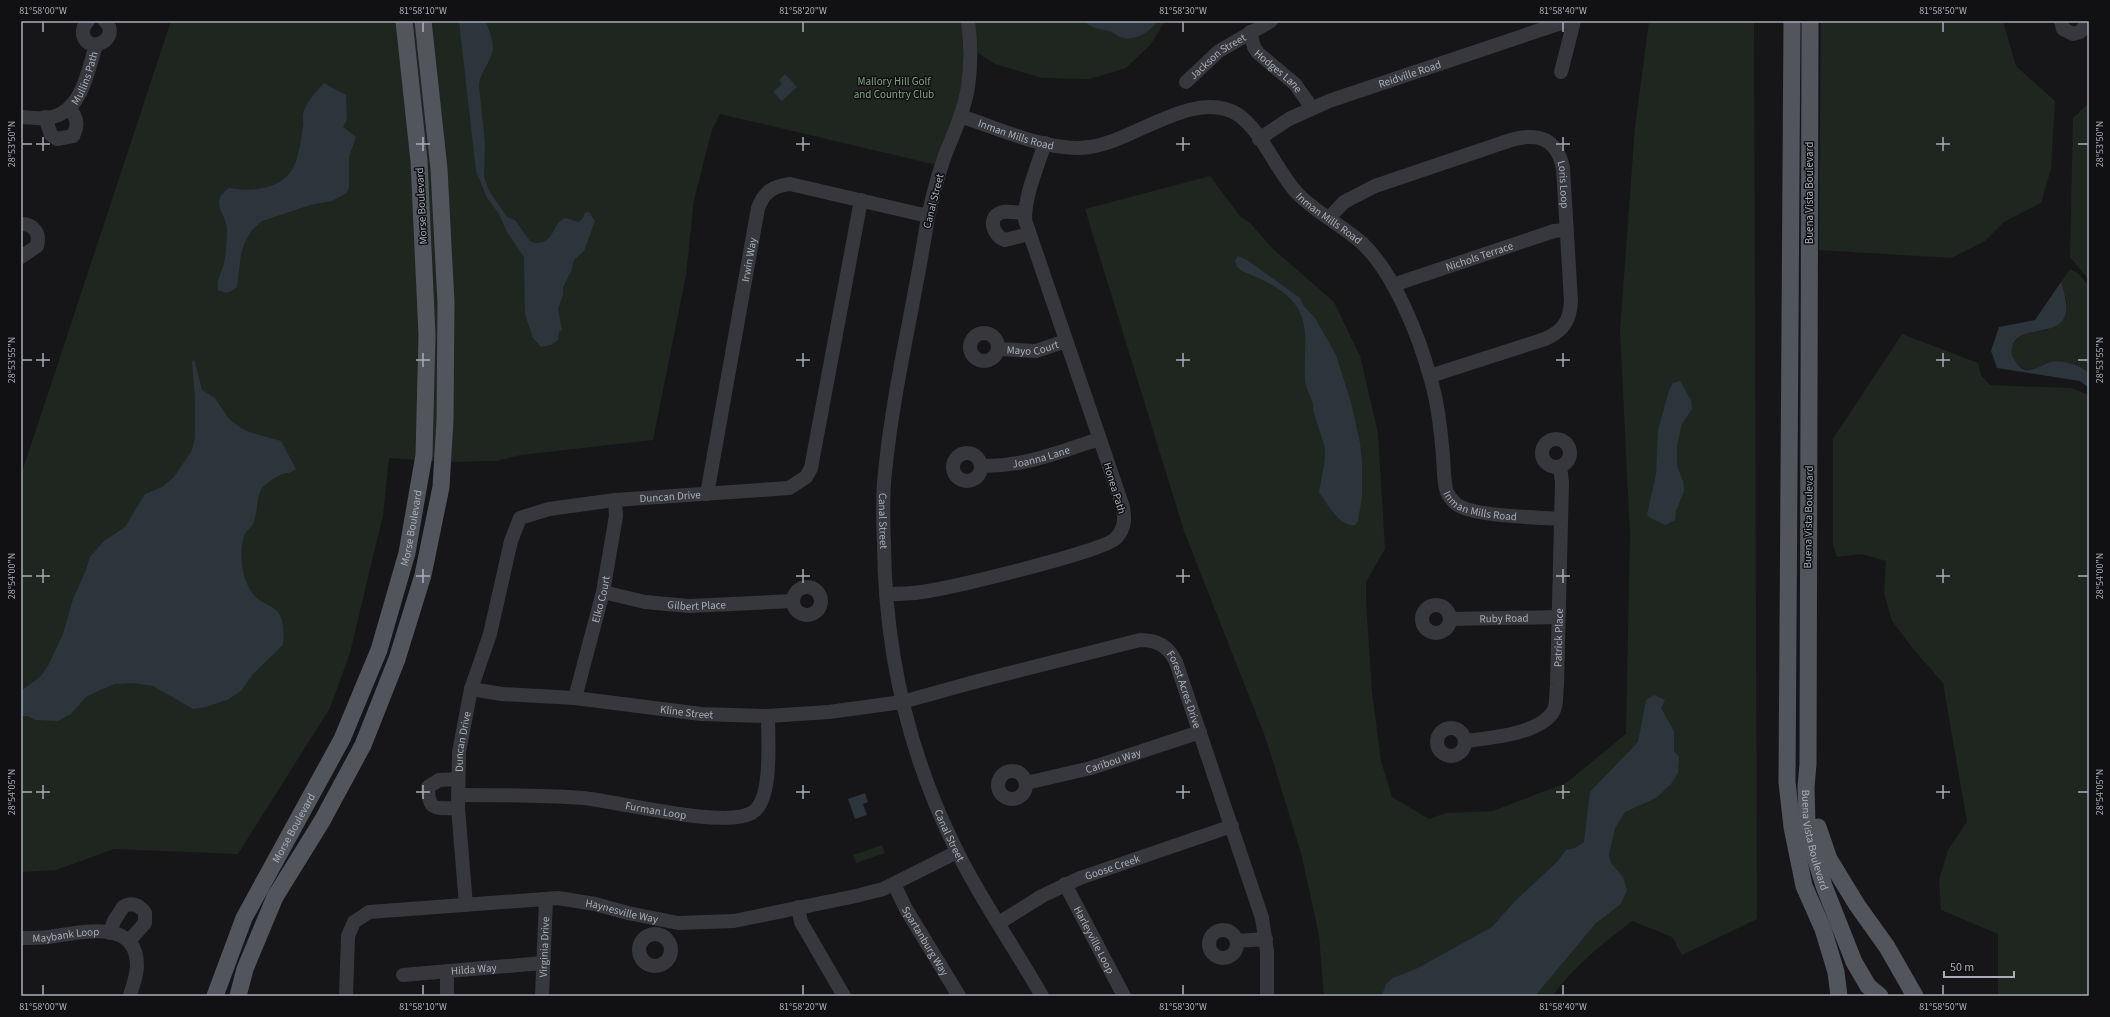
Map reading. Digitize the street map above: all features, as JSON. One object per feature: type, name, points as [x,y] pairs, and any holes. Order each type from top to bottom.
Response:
[{"type":"main road","name":"Morse Boulevard","points":[[215,996],[244,918],[342,740],[379,650],[407,553],[424,455],[427,335],[419,161],[404,21]]},
{"type":"main road","name":"Morse Boulevard","points":[[238,996],[245,969],[275,897],[322,821],[363,745],[397,659],[423,575],[441,487],[445,420],[446,303],[439,169],[423,21]]},
{"type":"main road","name":"Buena Vista Boulevard","points":[[1792,21],[1787,782],[1792,827],[1804,886],[1823,929],[1836,972],[1839,996]]},
{"type":"main road","name":"Buena Vista Boulevard","points":[[1810,21],[1807,823],[1814,857],[1854,962],[1868,986],[1880,996]]},
{"type":"main road","points":[[1808,764],[1815,818],[1829,859],[1857,905],[1887,947],[1915,996]]},
{"type":"street","name":"Mullins Path","points":[[88,21],[83,29],[84,37],[89,42],[96,45],[104,42],[109,36],[109,28],[105,21]]},
{"type":"street","name":"Canal Street","points":[[968,21],[970,40],[968,87],[960,116],[940,172],[928,216],[888,442],[883,512],[886,594],[892,653],[902,702],[919,760],[934,802],[957,852],[1042,996]]},
{"type":"street","name":"Jackson Street","points":[[1186,82],[1219,51],[1271,21]]},
{"type":"street","name":"Reidville Road","points":[[1259,139],[1289,119],[1354,91],[1567,21]]},
{"type":"street","points":[[1561,72],[1574,21]]},
{"type":"street","points":[[2061,21],[2063,29],[2073,34],[2080,32],[2089,21]]},
{"type":"street","name":"Hodges Lane","points":[[1250,32],[1254,47],[1258,53],[1295,84],[1312,108]]},
{"type":"street","name":"Mullins Path","points":[[21,117],[52,117],[70,108],[78,97],[96,45]]},
{"type":"street","name":"Inman Mills Road","points":[[960,116],[1045,143],[1070,147],[1089,147],[1100,145],[1201,107],[1214,107],[1237,114],[1246,122],[1259,139],[1297,194],[1364,245],[1393,285],[1414,329],[1430,376],[1439,420],[1446,486],[1454,502],[1461,507],[1474,512],[1561,519]]},
{"type":"street","name":"Mullins Path","points":[[45,117],[51,134],[57,139],[73,136],[77,124],[76,118],[70,108]]},
{"type":"street","name":"Loris Loop","points":[[1329,218],[1344,202],[1375,186],[1518,138],[1534,137],[1546,140],[1555,147],[1560,157],[1566,230],[1570,310],[1564,327],[1556,334],[1545,339],[1430,376]]},
{"type":"street","name":"Honea Path","points":[[886,594],[908,594],[936,590],[1109,544],[1122,531],[1124,514],[1029,234],[1025,213],[1028,194],[1045,143]]},
{"type":"street","name":"Irwin Way","points":[[707,494],[758,208],[762,198],[769,190],[780,185],[790,184],[928,216]]},
{"type":"street","name":"Duncan Drive","points":[[466,905],[458,802],[459,752],[471,688],[490,634],[511,541],[520,518],[549,508],[615,500],[789,488],[806,477],[811,468],[861,200]]},
{"type":"street","points":[[1025,213],[1003,212],[998,215],[993,224],[993,230],[1005,240],[1029,234]]},
{"type":"street","points":[[21,224],[32,226],[37,231],[39,239],[37,246],[21,257]]},
{"type":"street","name":"Nichols Terrace","points":[[1393,285],[1554,231],[1566,230]]},
{"type":"street","name":"Mayo Court","points":[[998,349],[1036,351],[1066,341]]},
{"type":"street","name":"Joanna Lane","points":[[981,466],[1010,466],[1028,462],[1099,439]]},
{"type":"street","name":"Patrick Place","points":[[1465,741],[1530,729],[1541,725],[1554,709],[1556,700],[1562,482],[1560,467]]},
{"type":"street","name":"Elko Court","points":[[576,698],[603,592],[616,516],[615,500]]},
{"type":"street","name":"Gilbert Place","points":[[603,592],[645,602],[689,606],[792,600]]},
{"type":"street","name":"Ruby Road","points":[[1450,619],[1558,617]]},
{"type":"street","name":"Forest Acres Drive","points":[[902,702],[1140,640],[1158,642],[1172,654],[1256,895],[1266,939],[1267,996]]},
{"type":"street","name":"Kline Street","points":[[471,688],[502,694],[576,698],[701,714],[768,716],[854,710],[902,702]]},
{"type":"street","name":"Furman Loop","points":[[458,802],[584,798],[674,814],[711,818],[742,816],[754,812],[764,798],[768,767],[768,716]]},
{"type":"street","name":"Caribou Way","points":[[1026,783],[1091,768],[1200,732]]},
{"type":"street","name":"Duncan Drive","points":[[458,779],[433,782],[428,787],[428,800],[433,806],[438,808],[458,802]]},
{"type":"street","name":"Goose Creek","points":[[1000,923],[1042,896],[1065,884],[1101,869],[1232,826]]},
{"type":"street","name":"Haynesville Way","points":[[346,996],[348,936],[354,922],[369,912],[546,899],[595,904],[628,913],[678,923],[713,923],[751,918],[856,896],[894,884],[957,852]]},
{"type":"street","name":"Spartanburg Way","points":[[894,884],[906,909],[959,996]]},
{"type":"street","name":"Harleyville Loop","points":[[1065,884],[1124,996]]},
{"type":"street","name":"Virginia Drive","points":[[542,996],[546,899]]},
{"type":"street","name":"Maybank Loop","points":[[21,938],[46,938],[92,931],[110,933],[121,936],[129,941],[145,923],[145,913],[139,906],[133,904],[123,907],[114,921],[110,933]]},
{"type":"street","points":[[798,907],[801,922],[839,994]]},
{"type":"street","points":[[658,934],[660,920]]},
{"type":"street","points":[[1237,941],[1266,939]]},
{"type":"street","points":[[129,941],[134,947],[137,967],[130,996]]},
{"type":"street","name":"Hilda Way","points":[[403,975],[544,963]]},
{"type":"street","points":[[447,972],[447,996]]},
{"type":"green space","name":"Mallory Hill Golf and Country Club","points":[[171,21],[963,21],[963,86],[937,165],[720,114],[712,130],[694,200],[686,275],[653,440],[521,455],[496,461],[451,462],[389,458],[383,516],[350,653],[330,708],[238,854],[114,849],[56,870],[21,872],[21,475]]},
{"type":"green space","points":[[972,21],[1165,21],[1151,44],[1126,68],[1090,79],[1042,78],[995,64],[975,51]]},
{"type":"green space","points":[[1649,21],[1754,21],[1757,919],[1682,955],[1672,937],[1632,921],[1600,946],[1579,965],[1553,996],[1324,996],[1319,935],[1301,853],[1266,739],[1184,531],[1085,209],[1210,176],[1240,216],[1251,224],[1272,248],[1334,302],[1360,356],[1378,433],[1385,549],[1366,582],[1366,601],[1372,692],[1381,761],[1392,797],[1429,819],[1446,813],[1493,811],[1566,783],[1626,734],[1630,534],[1620,331],[1635,127]]},
{"type":"green space","points":[[1821,21],[2003,21],[2016,66],[2055,101],[2051,169],[2041,203],[2004,222],[1985,241],[1951,258],[1819,250]]},
{"type":"green space","points":[[2089,103],[2089,280],[2070,257],[2073,118]]},
{"type":"green space","points":[[2070,269],[2078,273],[2089,286],[2089,373],[2074,365],[2062,363],[2045,365],[2033,370],[2022,368],[2012,357],[2012,346],[2016,340],[2028,333],[2048,330],[2067,302],[2061,282]]},
{"type":"green space","points":[[1902,334],[1978,363],[1981,375],[1990,385],[2071,388],[2089,395],[2089,996],[1998,996],[1998,934],[1941,910],[1939,880],[1948,850],[1967,822],[1943,683],[1914,650],[1892,621],[1884,593],[1886,561],[1862,554],[1837,557],[1833,545],[1833,439]]},
{"type":"green space","points":[[882,845],[885,853],[856,863],[853,855]]},
{"type":"shaded area","points":[[459,21],[486,21],[493,42],[492,54],[481,76],[479,85],[485,144],[484,177],[489,191],[507,217],[515,220],[530,241],[535,243],[546,240],[550,237],[558,224],[565,218],[579,222],[585,213],[589,212],[595,221],[584,251],[574,260],[571,272],[563,287],[563,295],[558,309],[562,330],[559,332],[558,340],[551,345],[541,347],[533,338],[525,314],[524,257],[507,232],[499,214],[487,198],[476,171]]},
{"type":"shaded area","points":[[1084,21],[1157,21],[1147,32],[1137,37],[1128,39],[1111,32],[1095,28]]},
{"type":"shaded area","points":[[785,74],[797,87],[782,101],[773,92],[782,84],[779,80]]},
{"type":"shaded area","points":[[324,83],[346,95],[347,120],[343,127],[356,137],[349,157],[349,187],[347,193],[332,201],[310,205],[262,221],[252,230],[245,242],[241,254],[237,287],[228,292],[218,290],[218,279],[225,259],[227,233],[226,223],[219,203],[220,198],[229,188],[247,190],[265,188],[281,181],[288,175],[295,164],[301,142],[304,110],[306,105]]},
{"type":"shaded area","points":[[1238,256],[1247,260],[1300,298],[1303,305],[1315,318],[1336,355],[1351,402],[1360,443],[1362,462],[1362,497],[1358,521],[1355,525],[1349,525],[1339,519],[1319,492],[1325,460],[1325,448],[1313,410],[1313,402],[1305,383],[1305,333],[1303,320],[1292,300],[1284,293],[1274,286],[1242,271],[1237,267],[1235,261]]},
{"type":"shaded area","points":[[2061,282],[2066,303],[2064,317],[2058,325],[2026,334],[2017,339],[2011,350],[2012,354],[2016,362],[2024,370],[2033,370],[2051,362],[2066,362],[2076,365],[2089,373],[2089,388],[2080,381],[1997,368],[1991,351],[1999,327],[2035,320]]},
{"type":"shaded area","points":[[194,359],[202,390],[215,398],[229,419],[241,428],[249,432],[281,441],[296,469],[277,476],[262,488],[253,523],[244,536],[241,552],[243,570],[248,586],[258,599],[274,608],[280,615],[283,628],[283,645],[253,674],[241,691],[229,699],[206,707],[193,709],[153,686],[134,683],[115,684],[86,697],[71,714],[58,721],[35,720],[28,716],[21,716],[21,691],[41,676],[49,664],[63,634],[73,599],[90,557],[104,541],[125,527],[145,494],[162,487],[174,477],[192,450],[195,437],[195,397],[192,362]]},
{"type":"shaded area","points":[[1680,381],[1691,400],[1692,409],[1682,424],[1677,445],[1677,466],[1683,481],[1684,491],[1676,511],[1675,520],[1666,525],[1652,519],[1647,515],[1656,474],[1658,430],[1669,390],[1673,383]]},
{"type":"shaded area","points":[[1654,695],[1665,700],[1661,708],[1674,731],[1674,751],[1679,757],[1678,773],[1671,784],[1656,798],[1625,812],[1615,828],[1609,855],[1611,863],[1623,877],[1627,890],[1621,904],[1596,923],[1535,996],[1378,996],[1382,995],[1386,984],[1393,978],[1418,968],[1492,927],[1515,901],[1557,862],[1566,850],[1575,848],[1584,842],[1590,792],[1638,742],[1646,700]]},
{"type":"shaded area","points":[[865,793],[868,802],[863,804],[867,815],[855,819],[848,799]]}]
